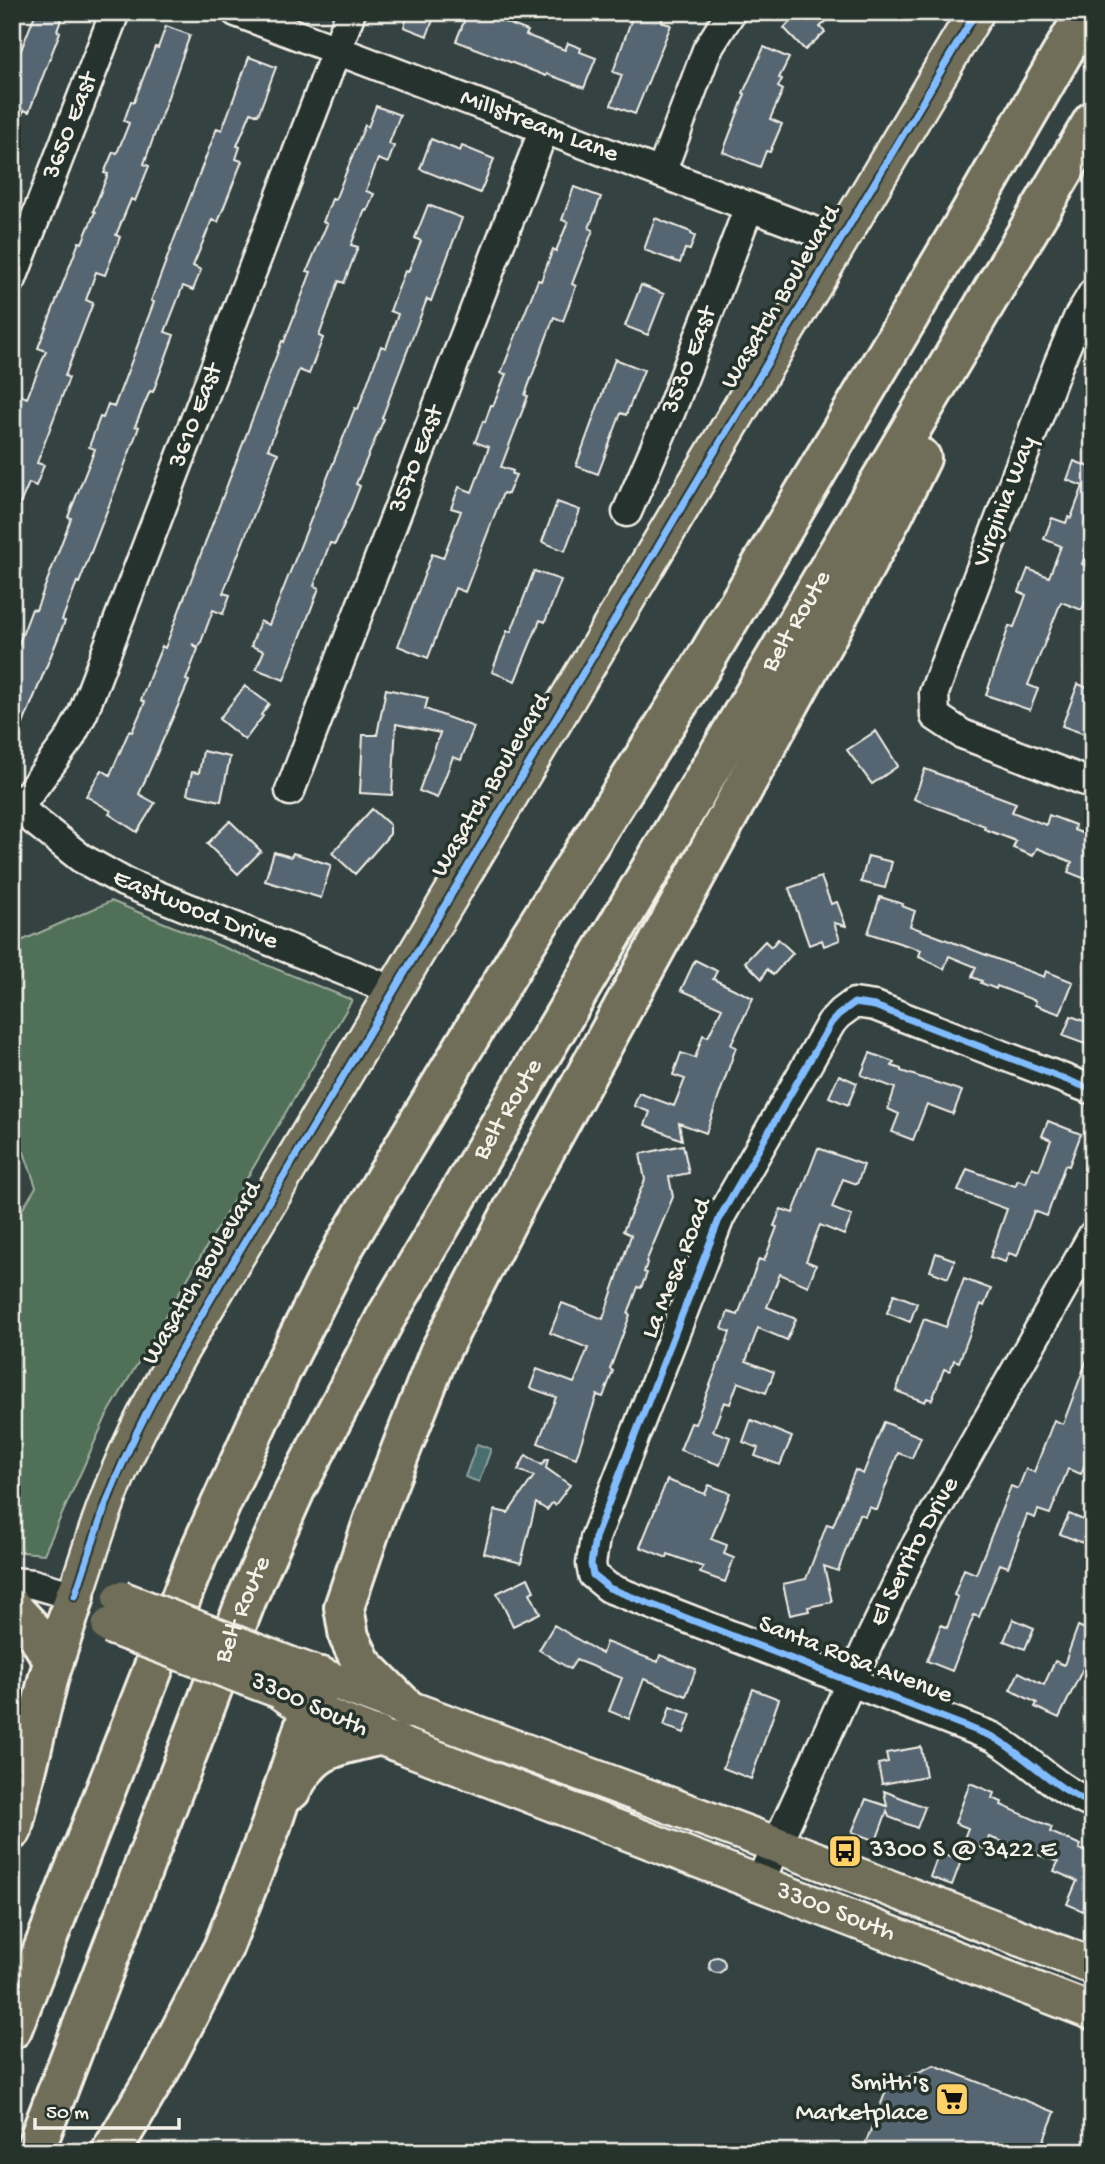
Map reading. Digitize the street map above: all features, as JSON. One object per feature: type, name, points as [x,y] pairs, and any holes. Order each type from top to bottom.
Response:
[{"type":"highway","points":[[968,218],[1072,12]]},
{"type":"highway","points":[[12,2029],[197,1557],[281,1371],[345,1245],[526,943],[694,679],[968,218],[1086,12]]},
{"type":"highway","name":"Belt Route","points":[[34,2152],[247,1598],[295,1490],[385,1319],[1093,121]]},
{"type":"highway","points":[[407,1709],[362,1664],[349,1637],[344,1608],[374,1516],[439,1353],[521,1194],[892,515],[1066,165]]},
{"type":"highway","points":[[12,1830],[53,1660],[75,1596]]},
{"type":"highway","points":[[12,1608],[38,1636],[53,1660]]},
{"type":"highway","points":[[271,1826],[300,1685]]},
{"type":"highway","points":[[111,2152],[162,2067],[223,1948],[271,1826],[301,1770],[327,1748],[377,1736]]},
{"type":"main road","name":"Wasatch Boulevard","points":[[75,1596],[118,1473],[149,1407],[976,12]]},
{"type":"main road","name":"3300 South","points":[[75,1596],[300,1685],[407,1709],[777,1845],[1093,1966]]},
{"type":"main road","name":"3300 South","points":[[300,1685],[377,1736],[1093,2012]]},
{"type":"street","name":"3650 East","points":[[12,279],[115,12]]},
{"type":"street","name":"Millstream Lane","points":[[236,12],[840,242]]},
{"type":"street","name":"3610 East","points":[[16,805],[62,750],[83,713],[351,12]]},
{"type":"street","points":[[661,173],[707,50],[731,12]]},
{"type":"street","name":"3570 East","points":[[290,791],[544,129]]},
{"type":"street","name":"3530 East","points":[[627,512],[670,413],[749,207]]},
{"type":"street","name":"Virginia Way","points":[[1093,293],[1058,365],[934,694],[935,716],[962,734],[1093,784]]},
{"type":"street","name":"Eastwood Drive","points":[[16,805],[81,858],[124,883],[394,991]]},
{"type":"street","name":"La Mesa Road","points":[[593,1576],[591,1563],[595,1538],[714,1230],[733,1191],[831,1023],[854,1003],[886,1010],[1093,1090]]},
{"type":"street","name":"El Serrito Drive","points":[[759,1883],[915,1549],[1093,1235]]},
{"type":"street","name":"Santa Rosa Avenue","points":[[593,1576],[609,1588],[993,1737],[1060,1788],[1093,1804]]},
{"type":"street","points":[[12,1582],[33,1584],[75,1596]]},
{"type":"green space","points":[[111,901],[352,1000],[106,1417],[44,1554],[12,1551],[12,1226],[36,1187],[24,1152],[12,1146],[12,945]]},
{"type":"water","points":[[477,1444],[491,1449],[479,1482],[465,1477]]},
{"type":"building","points":[[36,12],[64,12],[57,31],[60,32],[29,112],[24,110],[12,136],[12,73]]},
{"type":"building","points":[[409,12],[436,12],[427,36],[404,27]]},
{"type":"building","points":[[468,12],[478,12],[528,31],[526,35],[565,50],[568,43],[581,48],[580,52],[596,58],[584,88],[456,41]]},
{"type":"building","points":[[634,12],[665,12],[661,22],[671,25],[635,114],[611,105],[622,75],[613,72]]},
{"type":"building","points":[[799,12],[836,12],[820,27],[825,32],[805,50],[784,28]]},
{"type":"building","points":[[166,26],[190,35],[144,164],[149,166],[135,201],[131,199],[116,235],[120,237],[105,275],[96,272],[86,300],[93,303],[65,376],[69,378],[37,463],[44,465],[36,486],[29,483],[12,522],[12,415],[20,395],[27,398],[46,351],[38,348],[79,242],[82,243],[95,212],[93,211],[108,174],[104,173],[113,152],[117,153],[129,123],[124,121],[131,101],[134,102]]},
{"type":"building","points":[[764,47],[789,58],[779,78],[782,79],[778,87],[783,90],[770,119],[782,124],[760,167],[723,152],[745,94],[743,93]]},
{"type":"building","points":[[249,57],[276,67],[258,115],[251,112],[237,146],[240,147],[236,159],[242,161],[218,222],[212,220],[193,266],[201,270],[193,290],[183,286],[165,332],[174,335],[153,392],[150,391],[135,426],[139,427],[122,472],[12,751],[12,662],[32,609],[36,610],[71,518],[68,517],[95,449],[89,447],[100,417],[103,418],[108,404],[114,407],[217,128],[222,130]]},
{"type":"building","points":[[376,106],[400,115],[389,144],[394,146],[388,163],[378,159],[366,191],[374,194],[351,245],[358,247],[344,283],[339,281],[319,336],[323,338],[309,374],[299,370],[268,449],[278,453],[223,593],[230,595],[223,614],[213,610],[200,645],[198,647],[192,644],[198,649],[186,680],[189,681],[139,794],[155,803],[137,832],[109,814],[111,811],[86,796],[102,770],[110,775],[145,702],[141,700],[151,673],[162,646],[165,648],[311,272],[307,271],[327,224],[323,222],[332,199],[335,200],[365,125],[368,127]]},
{"type":"building","points":[[431,139],[460,151],[462,146],[494,159],[480,193],[420,169]]},
{"type":"building","points":[[574,187],[601,197],[589,228],[593,230],[572,284],[576,286],[563,321],[554,317],[501,467],[513,471],[512,474],[516,475],[508,494],[503,493],[465,592],[455,588],[428,658],[398,646],[432,554],[443,558],[461,511],[451,508],[459,487],[472,492],[489,447],[475,442],[506,374],[501,373],[538,280],[541,281],[553,249],[556,251],[568,222],[562,220]]},
{"type":"building","points":[[428,205],[462,218],[431,301],[427,299],[382,418],[384,419],[356,484],[360,486],[351,509],[335,544],[330,543],[314,586],[319,588],[284,680],[256,669],[264,651],[251,646],[260,621],[269,625],[355,408],[358,409],[381,346],[386,348],[398,314],[390,311],[405,271],[408,272],[421,241],[415,238]]},
{"type":"building","points":[[655,218],[695,236],[690,250],[685,249],[680,263],[644,250]]},
{"type":"building","points":[[641,285],[664,294],[648,335],[625,326]]},
{"type":"building","points":[[615,359],[644,370],[626,415],[621,413],[598,474],[576,466]]},
{"type":"building","points":[[1074,461],[1090,467],[1093,464],[1093,535],[1082,564],[1093,569],[1093,596],[1088,595],[1082,610],[1061,602],[1028,685],[1038,689],[1030,710],[986,695],[1009,626],[1014,627],[1026,595],[1019,592],[1028,569],[1049,577],[1061,546],[1044,539],[1052,518],[1066,523],[1068,517],[1071,518],[1083,486],[1067,480]]},
{"type":"building","points":[[557,502],[580,510],[565,551],[542,542]]},
{"type":"building","points":[[534,571],[561,580],[545,622],[540,620],[515,681],[492,672],[507,631],[511,632]]},
{"type":"building","points":[[1078,684],[1093,690],[1093,737],[1062,726]]},
{"type":"building","points":[[245,686],[269,704],[245,740],[219,719]]},
{"type":"building","points":[[386,689],[428,698],[425,709],[474,727],[461,760],[453,757],[437,798],[419,791],[440,733],[396,724],[392,795],[360,793],[363,735],[377,735]]},
{"type":"building","points":[[876,731],[898,766],[872,784],[847,750]]},
{"type":"building","points":[[203,751],[230,757],[221,801],[187,794],[192,772],[199,773]]},
{"type":"building","points":[[925,769],[1016,803],[1012,812],[1046,825],[1049,815],[1075,825],[1074,830],[1093,837],[1093,867],[1088,880],[1068,872],[1072,862],[1037,848],[1033,856],[1013,848],[1016,841],[984,829],[985,826],[914,799]]},
{"type":"building","points":[[372,809],[390,825],[390,834],[355,874],[332,853]]},
{"type":"building","points":[[230,821],[261,851],[238,874],[207,844]]},
{"type":"building","points":[[274,852],[291,857],[293,853],[331,865],[321,898],[265,881]]},
{"type":"building","points":[[868,856],[892,862],[885,888],[861,882]]},
{"type":"building","points":[[821,877],[831,904],[837,902],[846,926],[834,923],[840,940],[824,946],[822,940],[809,945],[789,888]]},
{"type":"building","points":[[880,897],[915,911],[910,926],[1044,977],[1046,971],[1073,982],[1060,1014],[1035,1005],[1036,1001],[997,986],[996,989],[981,983],[982,981],[972,977],[976,967],[949,956],[944,969],[919,956],[921,950],[868,933]]},
{"type":"building","points":[[778,939],[793,953],[773,975],[767,969],[762,979],[745,962],[765,941],[771,947]]},
{"type":"building","points":[[695,960],[717,971],[713,979],[753,998],[731,1045],[736,1047],[706,1133],[679,1123],[682,1140],[645,1125],[650,1112],[634,1106],[639,1093],[674,1106],[685,1079],[673,1075],[681,1053],[695,1058],[703,1035],[708,1037],[722,1008],[681,990]]},
{"type":"building","points":[[1071,1016],[1092,1024],[1085,1044],[1063,1036]]},
{"type":"building","points":[[870,1053],[894,1062],[892,1066],[901,1071],[962,1091],[953,1114],[927,1104],[913,1140],[892,1132],[899,1114],[888,1109],[895,1088],[861,1075]]},
{"type":"building","points":[[839,1075],[857,1083],[848,1105],[829,1097]]},
{"type":"building","points":[[1048,1121],[1081,1134],[1069,1166],[1065,1165],[1047,1216],[1034,1211],[1017,1256],[1009,1253],[1005,1262],[990,1257],[1007,1209],[958,1191],[967,1169],[1015,1186],[1018,1180],[1026,1183],[1032,1167],[1039,1170],[1051,1140],[1042,1136]]},
{"type":"building","points":[[683,1145],[689,1173],[669,1177],[673,1197],[646,1262],[644,1272],[647,1273],[641,1288],[638,1287],[628,1314],[630,1315],[610,1369],[613,1371],[603,1397],[597,1395],[576,1458],[538,1443],[556,1397],[530,1388],[537,1369],[574,1383],[588,1348],[550,1333],[562,1303],[603,1319],[631,1235],[623,1231],[645,1180],[640,1154]]},
{"type":"building","points":[[818,1148],[864,1165],[857,1184],[843,1179],[832,1208],[852,1216],[844,1235],[820,1225],[806,1261],[816,1265],[808,1286],[780,1274],[767,1307],[796,1319],[787,1340],[758,1328],[746,1361],[774,1372],[766,1393],[738,1382],[730,1404],[724,1402],[713,1431],[730,1437],[720,1465],[680,1450],[691,1423],[695,1424],[727,1341],[730,1332],[722,1329],[728,1312],[738,1315],[759,1259],[764,1261],[781,1209],[793,1213]]},
{"type":"building","points":[[936,1253],[955,1260],[948,1278],[930,1271]]},
{"type":"building","points":[[964,1279],[991,1289],[984,1306],[981,1304],[959,1362],[954,1360],[950,1371],[944,1369],[932,1400],[927,1398],[925,1402],[896,1391],[924,1319],[946,1327]]},
{"type":"building","points":[[894,1294],[917,1303],[910,1322],[887,1313]]},
{"type":"building","points":[[1091,1349],[1093,1443],[1081,1474],[1068,1469],[1050,1514],[1038,1510],[1035,1518],[1027,1515],[1008,1567],[1000,1564],[979,1617],[974,1615],[952,1671],[927,1661],[941,1625],[947,1628],[958,1597],[954,1595],[964,1569],[976,1574],[1011,1486],[1018,1489],[1026,1469],[1034,1472],[1054,1420],[1063,1424]]},
{"type":"building","points":[[751,1420],[792,1437],[780,1465],[755,1456],[758,1448],[743,1442]]},
{"type":"building","points":[[884,1422],[921,1437],[912,1458],[898,1453],[877,1510],[869,1507],[865,1516],[859,1514],[838,1571],[824,1566],[832,1602],[808,1607],[809,1611],[790,1615],[783,1584],[806,1579],[827,1524],[833,1526],[855,1470],[863,1474]]},
{"type":"building","points":[[526,1455],[542,1465],[548,1459],[546,1468],[570,1485],[555,1505],[552,1503],[547,1510],[536,1503],[521,1563],[484,1553],[495,1510],[508,1513],[534,1476],[518,1470]]},
{"type":"building","points":[[667,1480],[705,1494],[709,1485],[730,1493],[711,1539],[727,1545],[724,1554],[734,1558],[725,1582],[700,1573],[703,1567],[668,1554],[667,1558],[640,1547]]},
{"type":"building","points":[[1069,1514],[1093,1524],[1093,1547],[1060,1534]]},
{"type":"building","points":[[528,1578],[534,1591],[530,1593],[540,1613],[513,1626],[497,1593]]},
{"type":"building","points":[[1013,1619],[1034,1628],[1025,1649],[1004,1641]]},
{"type":"building","points":[[554,1625],[602,1654],[606,1642],[658,1662],[660,1655],[696,1669],[686,1696],[644,1679],[629,1719],[609,1711],[622,1678],[576,1660],[570,1669],[539,1650]]},
{"type":"building","points":[[1078,1626],[1093,1632],[1093,1648],[1059,1718],[1035,1707],[1037,1703],[1010,1690],[1019,1672],[1044,1685],[1055,1661],[1064,1665]]},
{"type":"building","points":[[753,1689],[779,1699],[751,1779],[723,1768]]},
{"type":"building","points":[[670,1707],[691,1714],[684,1733],[664,1726]]},
{"type":"building","points":[[921,1747],[926,1776],[882,1784],[878,1764],[888,1762],[886,1753]]},
{"type":"building","points":[[970,1783],[994,1793],[992,1798],[1002,1802],[1001,1805],[1052,1827],[1050,1832],[1081,1845],[1079,1849],[1089,1853],[1093,1845],[1093,1888],[1083,1911],[1067,1904],[1077,1881],[1054,1871],[1058,1862],[989,1837],[984,1849],[963,1841],[968,1828],[955,1823]]},
{"type":"building","points":[[884,1791],[925,1807],[917,1828],[889,1817],[887,1811],[876,1841],[852,1832],[866,1799],[887,1806]]},
{"type":"building","points":[[939,1853],[961,1861],[952,1885],[930,1877]]},
{"type":"building","points":[[717,1957],[723,1959],[723,1971],[717,1973],[711,1971],[709,1965],[711,1959]]},
{"type":"building","name":"Smith's Marketplace","points":[[934,2065],[1055,2112],[1039,2152],[862,2152],[888,2086]]},
{"type":"cycle path","points":[[75,1596],[118,1474],[153,1399],[180,1351],[976,12]]},
{"type":"cycle path","points":[[1093,1090],[875,1006],[854,1003],[838,1015],[720,1217],[595,1538],[591,1564],[593,1575],[609,1588],[993,1737],[1066,1790],[1093,1804]]},
{"type":"place","name":"3300 S @ 3422 E","points":[[845,1851]]},
{"type":"place","name":"Smith's Marketplace","points":[[952,2099]]}]
